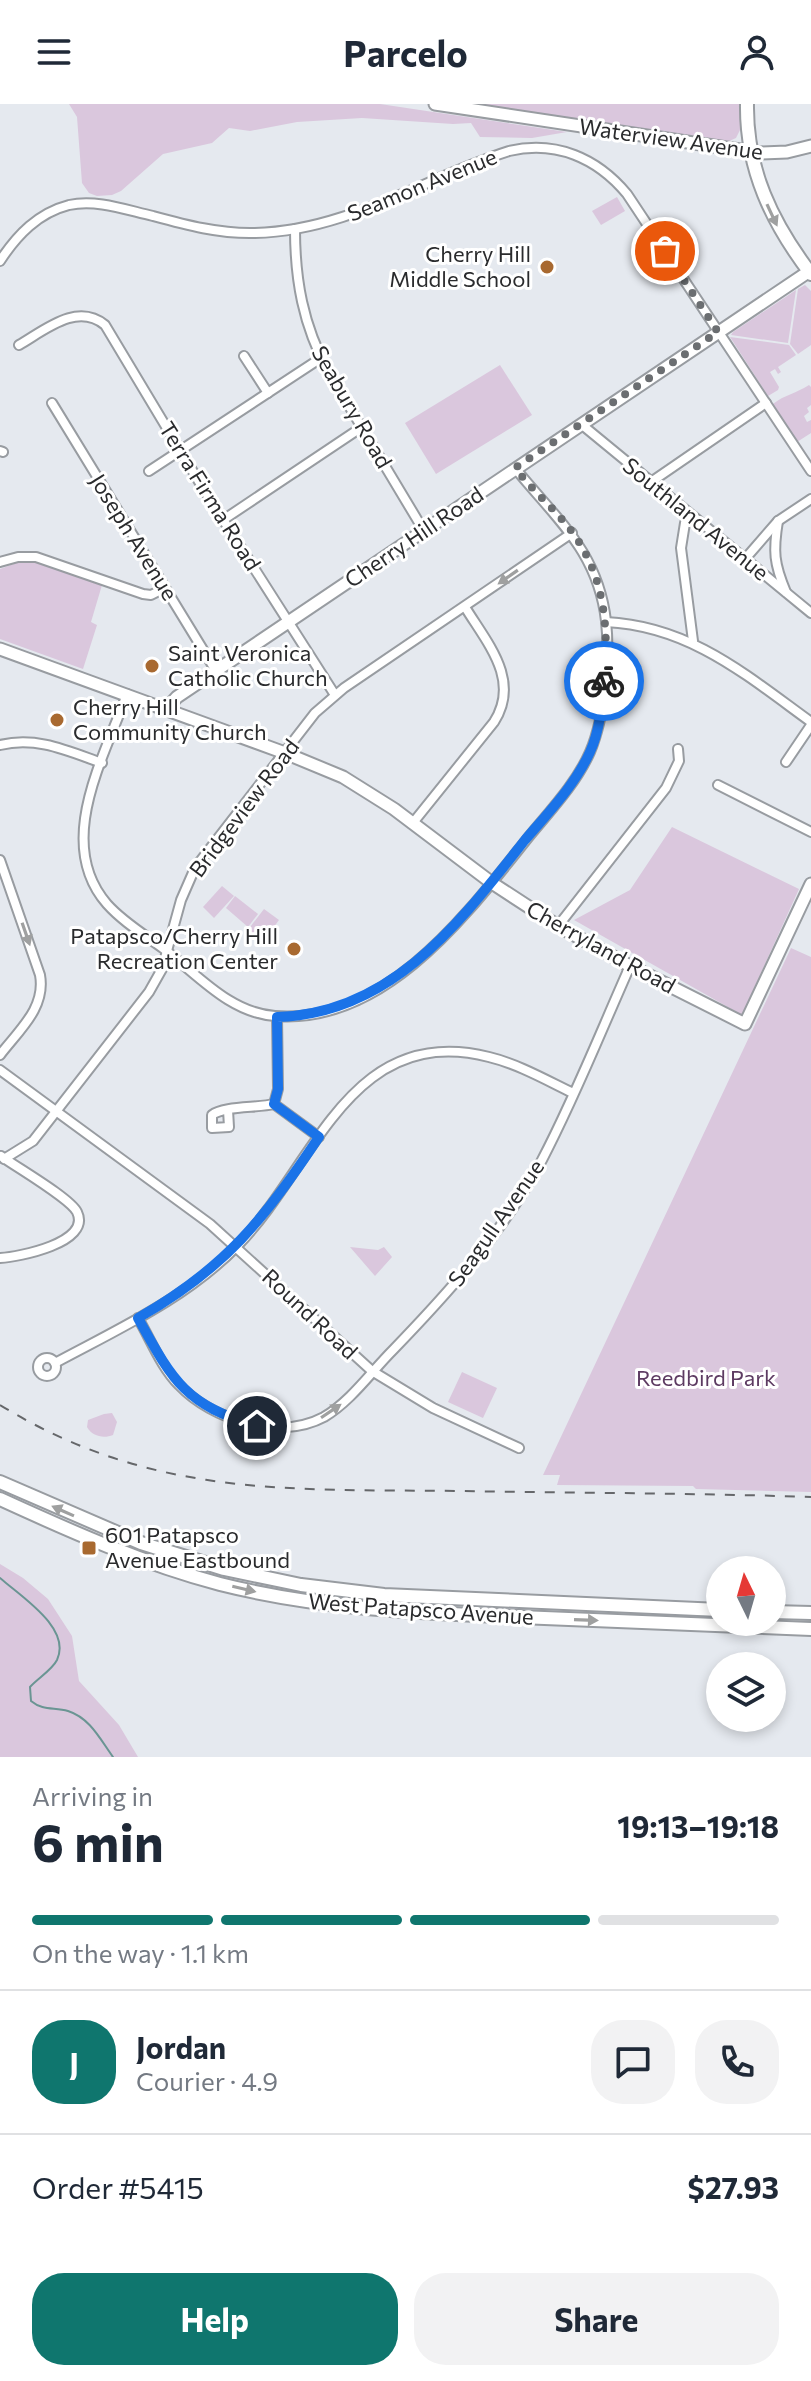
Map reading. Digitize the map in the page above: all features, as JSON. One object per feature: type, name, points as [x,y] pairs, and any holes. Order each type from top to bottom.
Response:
[{"type":"main road","points":[[747,104],[750,152],[769,208],[778,228],[810,272]]},
{"type":"main road","name":"West Patapsco Avenue","points":[[0,1482],[141,1543],[224,1569],[301,1585],[384,1595],[706,1609]]},
{"type":"main road","name":"West Patapsco Avenue","points":[[0,1499],[75,1533],[176,1571],[299,1601],[382,1611],[811,1629]]},
{"type":"main road","points":[[786,1612],[811,1613]]},
{"type":"street","name":"Waterview Avenue","points":[[435,104],[750,152],[787,152],[811,146]]},
{"type":"street","name":"Seamon Avenue","points":[[0,261],[25,230],[51,211],[86,203],[214,230],[255,233],[295,229],[357,212],[509,151],[535,147],[565,151],[595,163],[622,188],[811,471]]},
{"type":"street","name":"Seabury Road","points":[[295,229],[295,267],[309,331],[321,358],[424,531]]},
{"type":"street","name":"Cherry Hill Road","points":[[166,709],[177,697],[810,272]]},
{"type":"street","name":"Terra Firma Road","points":[[19,345],[75,315],[90,316],[105,325],[223,520],[335,695]]},
{"type":"street","points":[[244,356],[268,393]]},
{"type":"street","points":[[149,471],[321,358]]},
{"type":"street","name":"Joseph Avenue","points":[[52,403],[216,671]]},
{"type":"street","points":[[651,482],[766,403]]},
{"type":"street","name":"Southland Avenue","points":[[581,424],[811,613]]},
{"type":"street","points":[[223,520],[362,427]]},
{"type":"street","points":[[127,694],[84,816],[82,833],[86,865],[93,883],[109,906],[248,1011],[277,1017],[325,1011],[381,988],[435,946],[492,883],[574,781],[592,749],[601,712],[607,655],[606,622],[594,571],[572,533],[515,468]]},
{"type":"street","points":[[745,559],[778,521],[811,499]]},
{"type":"street","points":[[693,516],[685,523],[681,548],[693,641]]},
{"type":"street","points":[[778,521],[775,561],[786,592]]},
{"type":"street","name":"Bridgeview Road","points":[[2,1157],[33,1141],[149,992],[162,969],[181,900],[195,868],[315,713],[335,695],[572,533]]},
{"type":"street","points":[[0,562],[18,557],[36,557],[147,595],[165,588]]},
{"type":"street","points":[[412,824],[494,722],[506,692],[496,658],[465,607]]},
{"type":"street","points":[[606,622],[655,630],[693,641],[811,724],[786,762]]},
{"type":"street","points":[[0,649],[166,709]]},
{"type":"street","name":"Cherryland Road","points":[[166,709],[285,753],[361,788],[492,883],[558,926],[745,1024],[811,884]]},
{"type":"street","points":[[0,745],[39,742],[102,763]]},
{"type":"street","points":[[558,926],[666,788],[677,768],[678,749]]},
{"type":"street","points":[[718,785],[811,832]]},
{"type":"street","points":[[0,860],[42,984],[36,1009],[0,1055]]},
{"type":"street","name":"Seagull Avenue","points":[[138,1318],[168,1372],[189,1394],[204,1404],[257,1426],[288,1428],[321,1418],[348,1399],[447,1293],[490,1240],[541,1161],[630,966]]},
{"type":"street","points":[[274,1104],[278,1089],[277,1017]]},
{"type":"street","points":[[55,1363],[189,1287],[237,1246],[270,1208],[341,1105],[364,1082],[392,1065],[424,1055],[457,1052],[491,1057],[573,1093]]},
{"type":"street","name":"Round Road","points":[[0,1070],[237,1246],[372,1371],[433,1408],[519,1448]]},
{"type":"street","points":[[228,1110],[274,1104]]},
{"type":"street","points":[[274,1104],[319,1137]]},
{"type":"street","points":[[0,1258],[29,1256],[55,1245],[75,1229],[78,1215],[70,1204],[2,1157]]},
{"type":"green space","points":[[69,104],[380,104],[567,132],[532,138],[480,137],[471,123],[362,118],[297,122],[250,131],[229,128],[212,143],[163,154],[121,191],[97,196],[89,193],[82,183],[77,117]]},
{"type":"green space","points":[[461,104],[740,104],[741,128],[736,138],[727,142]]},
{"type":"green space","points":[[617,197],[625,211],[601,225],[592,211]]},
{"type":"green space","points":[[805,285],[811,291],[811,345],[798,354],[790,344],[798,289]]},
{"type":"green space","points":[[796,290],[788,343],[731,335],[733,332]]},
{"type":"green space","points":[[730,337],[789,345],[796,355],[778,367],[781,372],[778,374],[775,369],[770,372],[778,390],[768,396]]},
{"type":"green space","points":[[500,365],[532,415],[436,474],[405,423]]},
{"type":"green space","points":[[809,385],[811,405],[804,416],[807,422],[811,420],[811,433],[797,442],[773,404]]},
{"type":"green space","points":[[19,562],[51,566],[102,585],[91,622],[97,625],[83,669],[0,639],[0,569]]},
{"type":"green space","points":[[672,827],[799,889],[742,1015],[574,920],[630,890]]},
{"type":"green space","points":[[222,886],[234,896],[214,918],[203,907]]},
{"type":"green space","points":[[235,896],[258,914],[248,927],[226,908]]},
{"type":"green space","points":[[264,909],[279,920],[262,943],[247,931]]},
{"type":"green space","name":"Reedbird Park","points":[[791,948],[811,957],[811,1492],[696,1489],[693,1486],[557,1485],[560,1475],[543,1475]]},
{"type":"green space","points":[[350,1247],[378,1250],[384,1247],[392,1257],[375,1276]]},
{"type":"green space","points":[[462,1372],[497,1388],[483,1418],[448,1402]]},
{"type":"green space","points":[[112,1413],[117,1422],[113,1435],[98,1436],[87,1427],[88,1420]]},
{"type":"green space","points":[[0,1564],[48,1599],[72,1636],[79,1681],[119,1725],[138,1757],[0,1757]]},
{"type":"waterway","points":[[0,1578],[42,1614],[57,1636],[60,1648],[57,1660],[30,1687],[31,1701],[44,1708],[76,1714],[94,1730],[113,1757]]},
{"type":"railway","points":[[0,1405],[56,1435],[112,1457],[167,1473],[222,1482],[337,1490],[811,1497]]},
{"type":"way so far","points":[[604,681],[606,622],[594,571],[572,533],[515,468],[718,332],[665,251]]},
{"type":"place","name":"Cherry Hill Middle School","points":[[547,267]]},
{"type":"place","name":"Saint Veronica Catholic Church","points":[[152,666]]},
{"type":"place","name":"Cherry Hill Community Church","points":[[57,720]]},
{"type":"place","name":"Patapsco/Cherry Hill Recreation Center","points":[[294,949]]},
{"type":"place","name":"601 Patapsco Avenue Eastbound","points":[[89,1548]]},
{"type":"route","points":[[257,1426],[204,1404],[189,1394],[168,1372],[138,1318],[189,1287],[237,1246],[283,1191],[319,1137],[274,1104],[278,1089],[277,1017],[325,1011],[381,988],[456,926],[584,765],[597,730],[604,681]]}]
